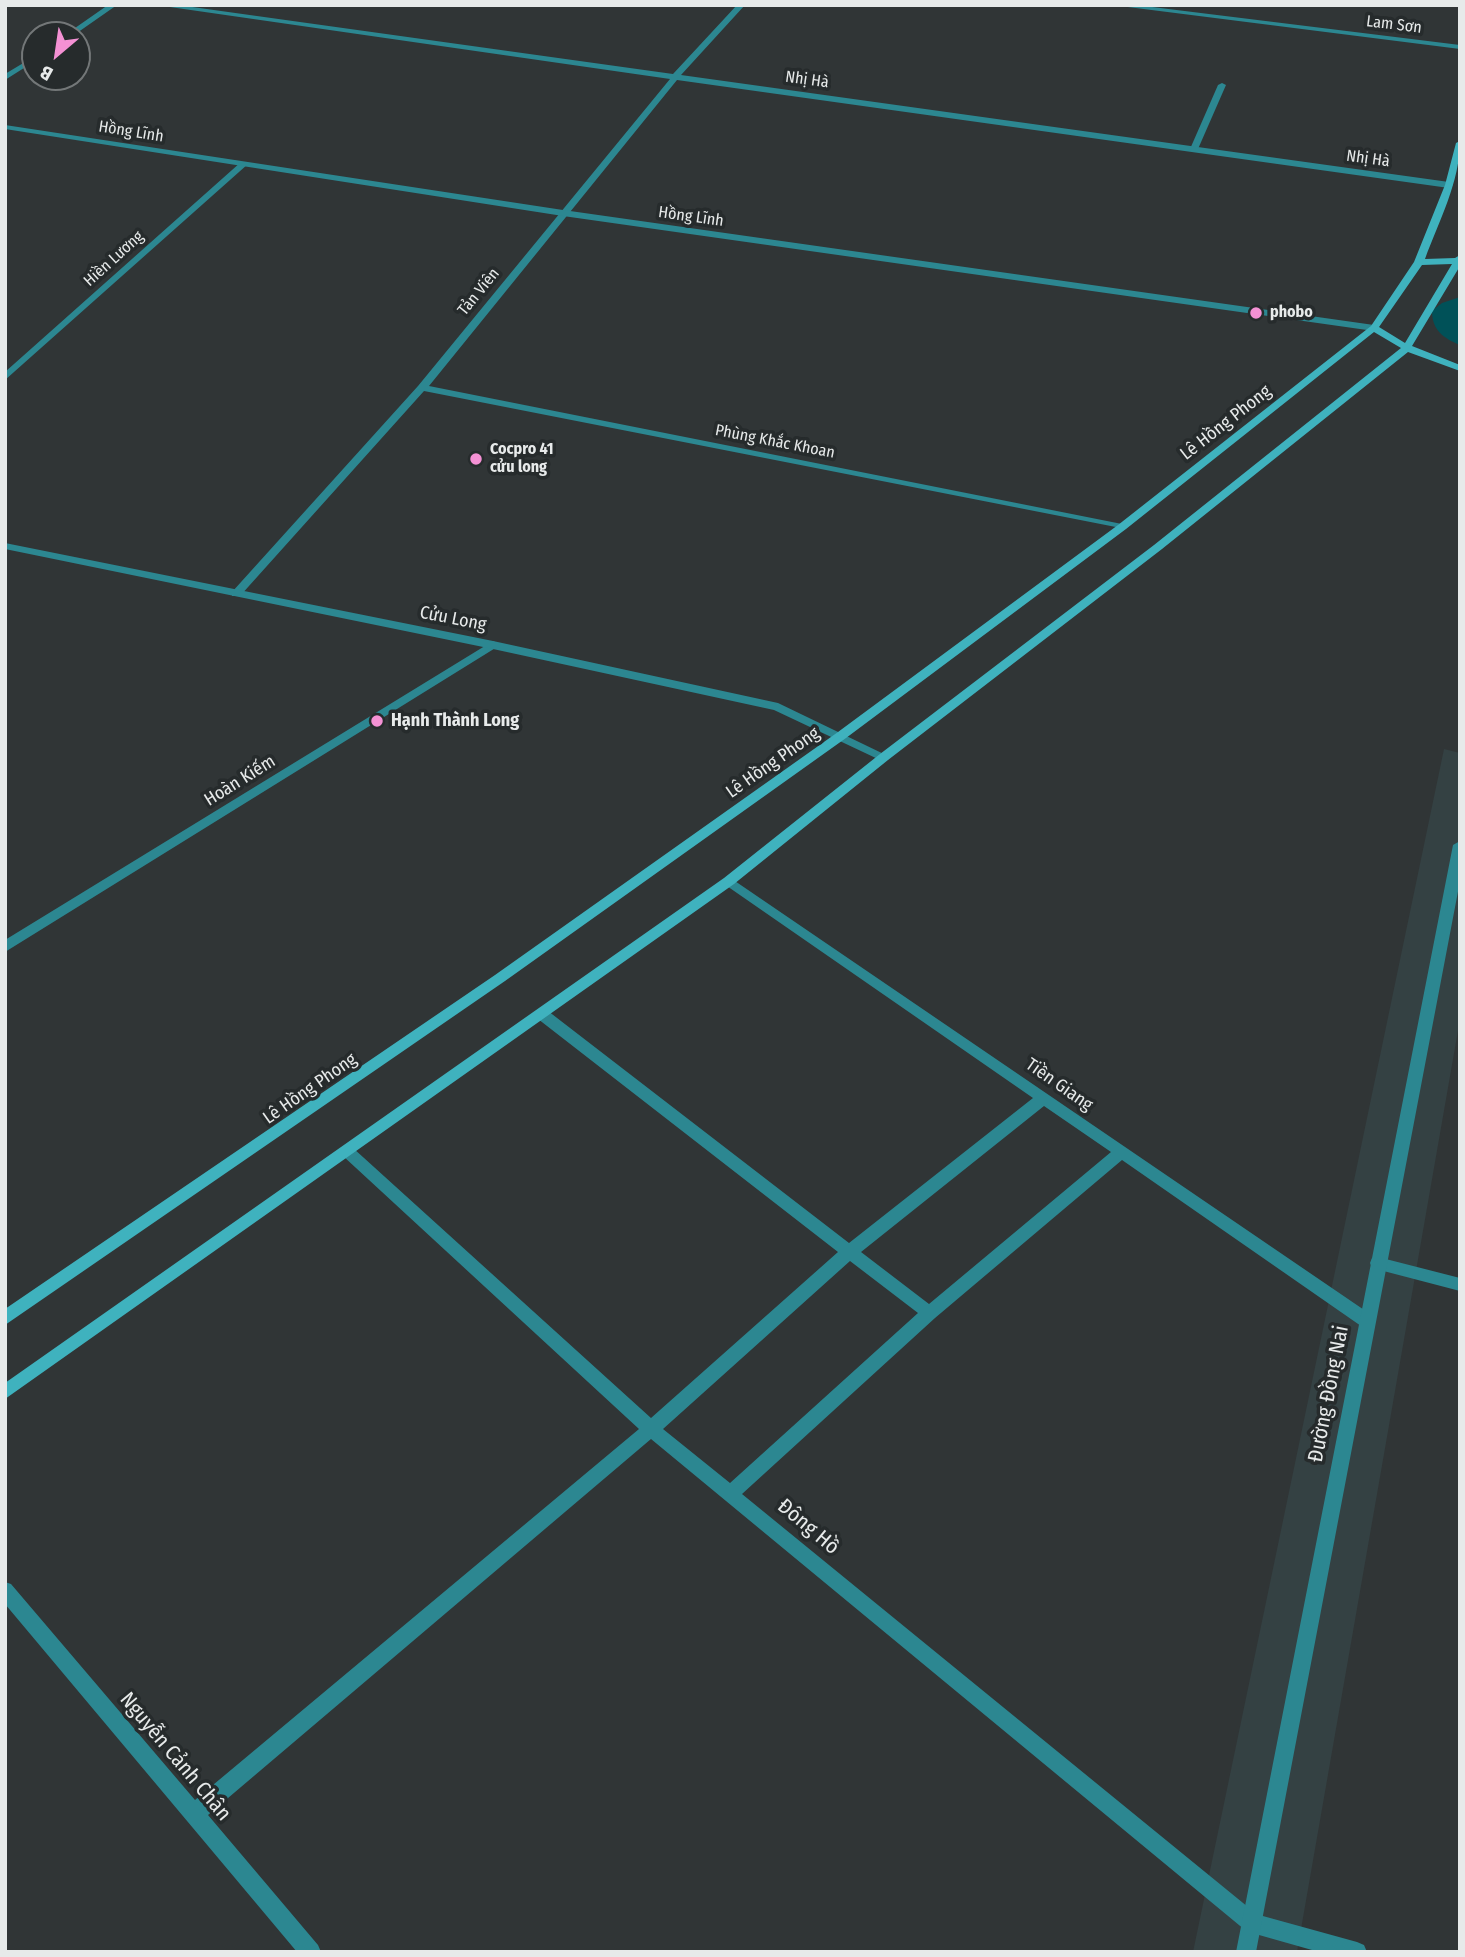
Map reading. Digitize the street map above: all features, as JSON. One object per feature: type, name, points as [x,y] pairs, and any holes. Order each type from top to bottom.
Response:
[{"type":"main road","name":"Lê Hồng Phong","points":[[5,1318],[489,986],[842,735],[1122,527],[1374,328],[1419,262],[1449,185],[1460,143]]},
{"type":"main road","points":[[1419,262],[1459,260]]},
{"type":"main road","points":[[5,1392],[543,1015],[729,881],[884,757],[1158,547],[1406,349],[1459,260]]},
{"type":"main road","points":[[1374,328],[1406,349],[1439,363],[1460,368]]},
{"type":"street","points":[[90,21],[113,5]]},
{"type":"street","name":"Nhị Hà","points":[[160,5],[1449,185]]},
{"type":"street","name":"Tản Viên","points":[[236,594],[422,388],[676,76],[741,5]]},
{"type":"street","name":"Lam Sơn","points":[[1116,5],[1460,47]]},
{"type":"street","points":[[5,78],[21,67]]},
{"type":"street","points":[[1194,149],[1222,85]]},
{"type":"street","name":"Hồng Lĩnh","points":[[5,127],[563,213],[1374,328]]},
{"type":"street","name":"Hiền Lương","points":[[5,377],[244,164]]},
{"type":"street","name":"Phùng Khắc Khoan","points":[[422,388],[1122,527]]},
{"type":"street","name":"Cửu Long","points":[[5,547],[493,645],[778,707],[884,757]]},
{"type":"street","name":"Hoàn Kiếm","points":[[5,947],[493,645]]},
{"type":"street","name":"Đường Đồng Nai","points":[[1246,1952],[1460,845]]},
{"type":"street","name":"Tiền Giang","points":[[729,881],[1367,1321]]},
{"type":"street","points":[[543,1015],[929,1313]]},
{"type":"street","points":[[194,1814],[651,1429],[849,1252],[1044,1098]]},
{"type":"street","name":"Đông Hồ","points":[[348,1152],[651,1429],[1252,1923]]},
{"type":"street","points":[[731,1493],[929,1313],[1122,1152]]},
{"type":"street","points":[[1378,1263],[1460,1285]]},
{"type":"street","name":"Nguyễn Cảnh Chân","points":[[5,1591],[311,1952]]},
{"type":"street","points":[[1252,1923],[1357,1952]]},
{"type":"shaded area","points":[[1460,297],[1460,345],[1436,328],[1432,311],[1442,303]]},
{"type":"shaded area","points":[[1444,749],[1460,753],[1460,1019],[1297,1952],[1193,1952]]},
{"type":"place","name":"phobo","points":[[1256,313]]},
{"type":"place","name":"Cocpro 41 cửu long","points":[[476,459]]},
{"type":"place","name":"Hạnh Thành Long","points":[[377,721]]}]
